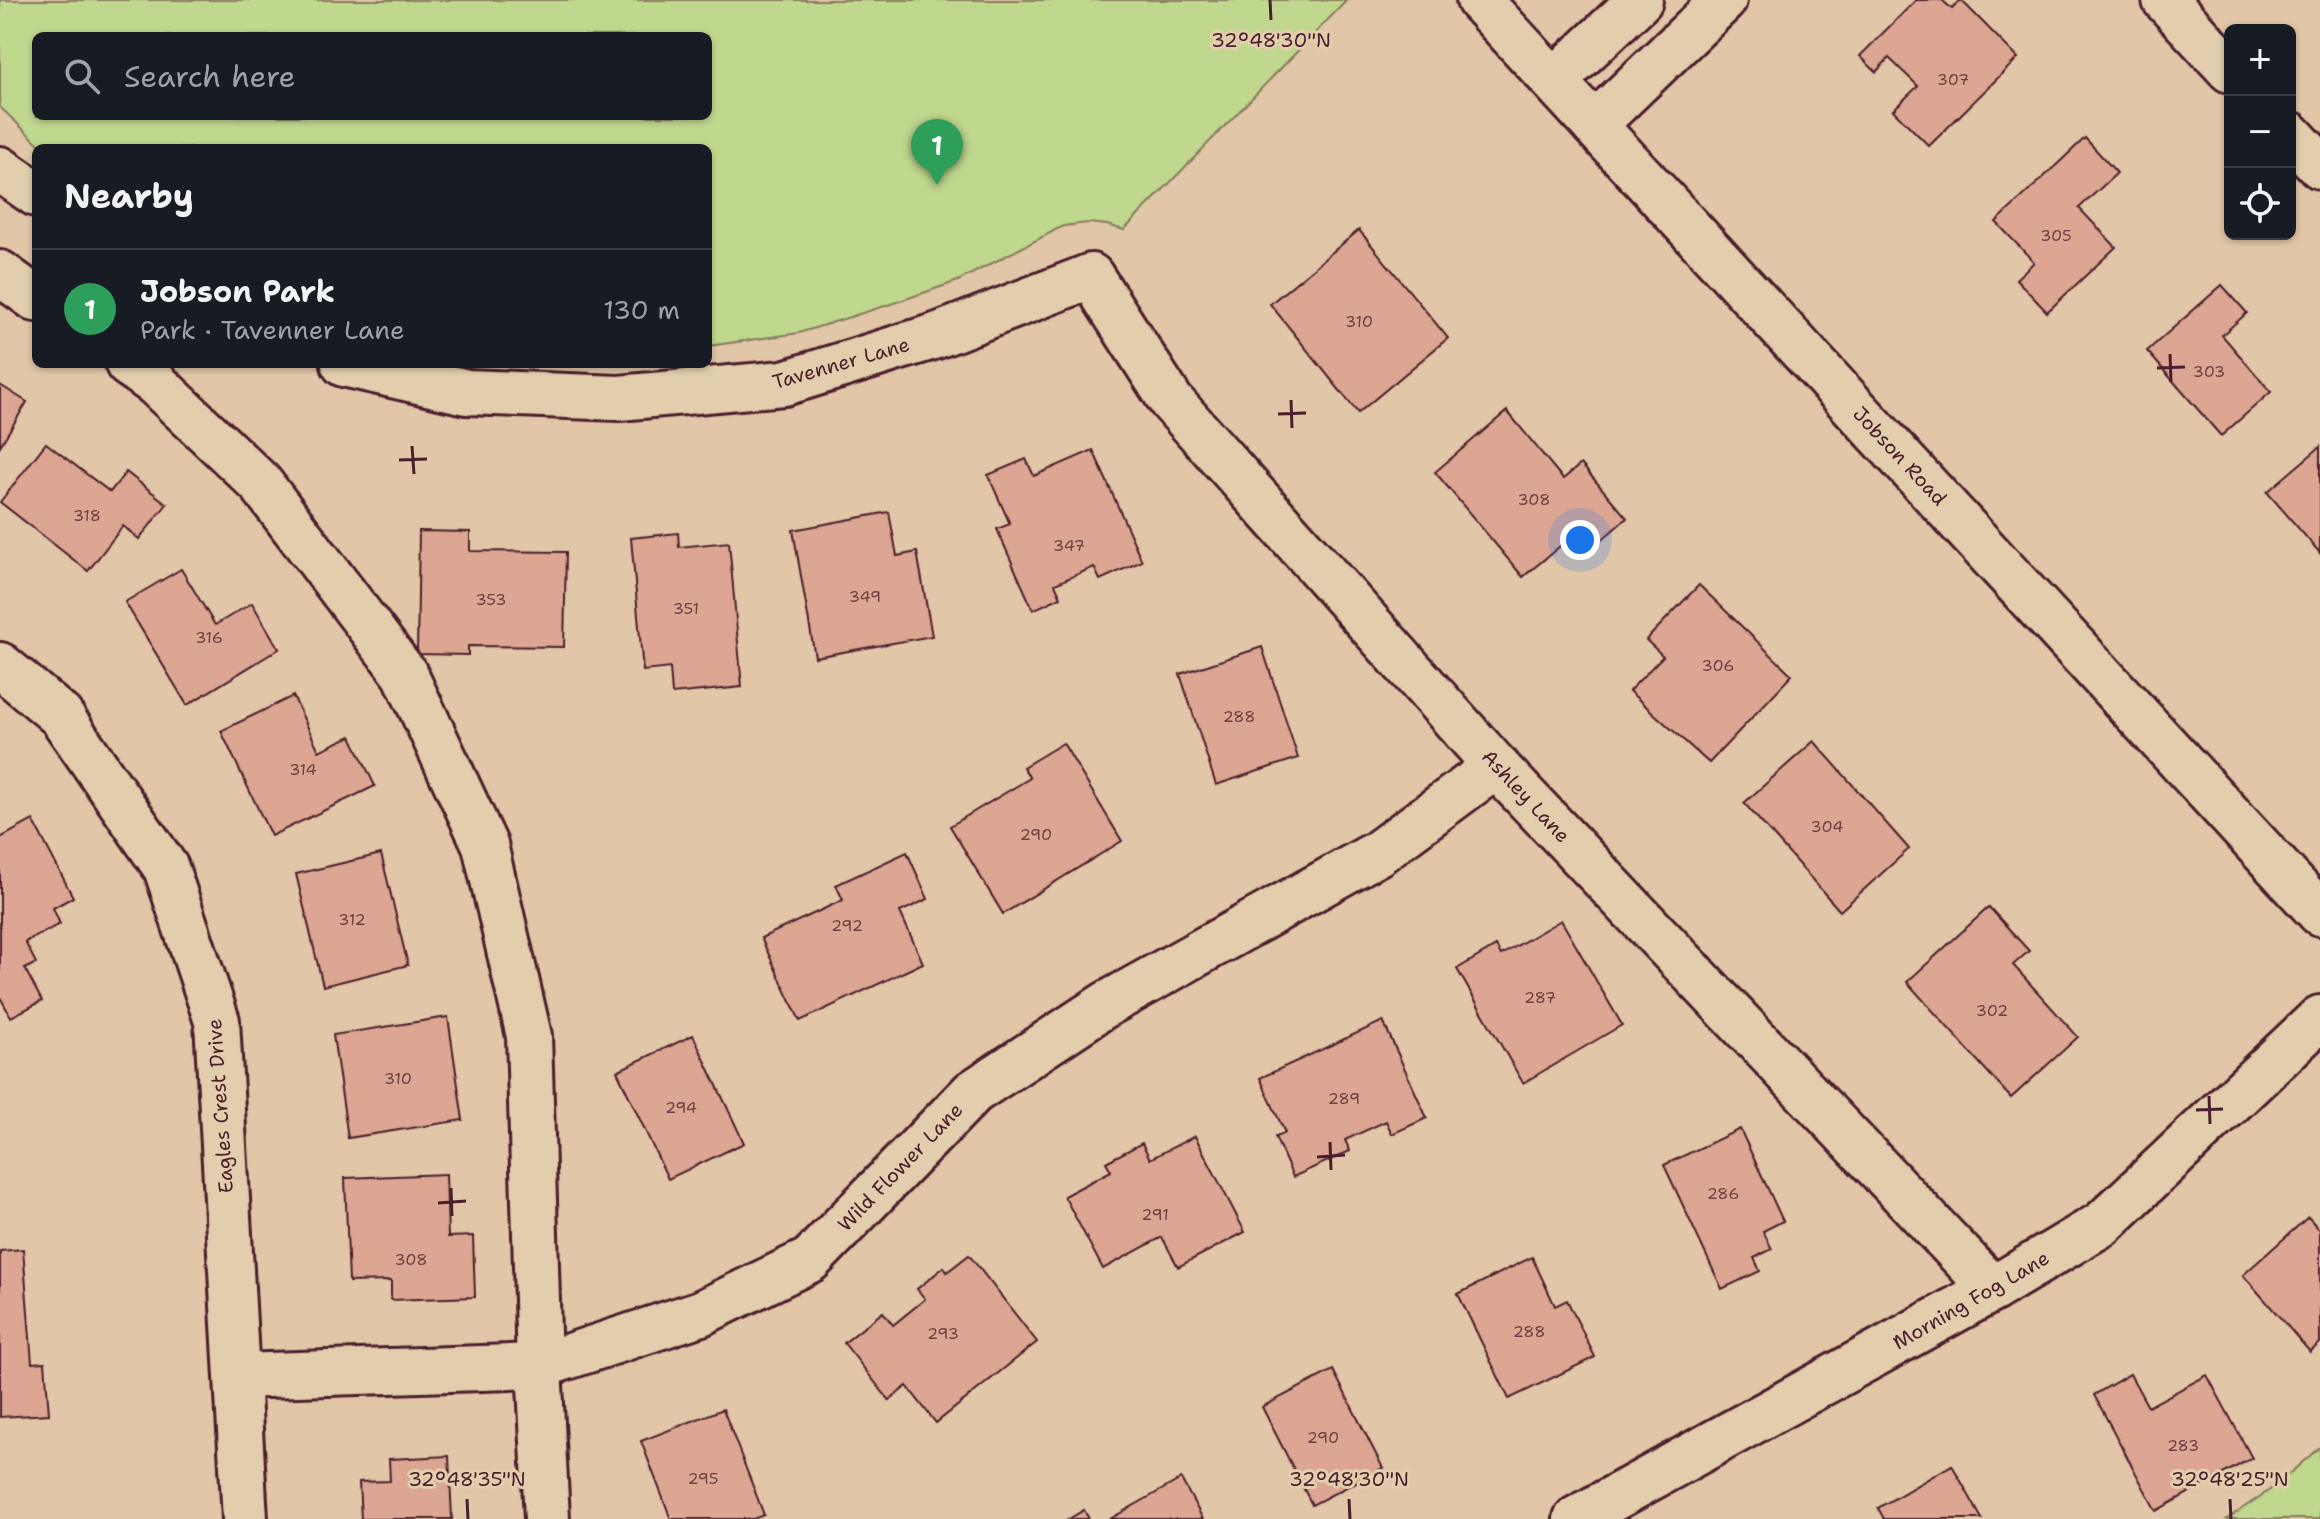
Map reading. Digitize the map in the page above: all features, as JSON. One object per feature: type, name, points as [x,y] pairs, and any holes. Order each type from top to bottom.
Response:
[{"type":"street","name":"Jobson Road","points":[[1479,0],[2320,913]]},
{"type":"street","points":[[1554,81],[1640,0]]},
{"type":"street","points":[[1594,125],[1724,0]]},
{"type":"street","points":[[2165,0],[2224,64]]},
{"type":"street","points":[[2296,140],[2320,166]]},
{"type":"street","points":[[0,169],[32,191]]},
{"type":"street","points":[[0,273],[32,296]]},
{"type":"street","name":"Tavenner Lane","points":[[362,368],[467,392],[619,398],[784,383],[936,336],[1091,276]]},
{"type":"street","name":"Ashley Lane","points":[[1091,276],[1171,401],[1496,766],[1993,1289]]},
{"type":"street","points":[[134,368],[155,383],[261,484],[405,674],[485,845],[529,1036],[547,1519]]},
{"type":"street","name":"Eagles Crest Drive","points":[[0,665],[61,716],[166,868],[217,1021],[245,1519]]},
{"type":"street","name":"Wild Flower Lane","points":[[238,1376],[539,1366],[701,1313],[810,1260],[973,1092],[1105,1005],[1378,853],[1496,766]]},
{"type":"street","name":"Morning Fog Lane","points":[[1576,1519],[1993,1289],[2102,1224],[2320,1018]]},
{"type":"green space","points":[[0,0],[1347,0],[1124,230],[1088,223],[1063,226],[958,281],[891,304],[799,333],[712,345],[712,144],[39,144],[0,107]]},
{"type":"green space","points":[[2320,1447],[2320,1519],[2227,1519],[2274,1487]]},
{"type":"building","points":[[1916,0],[1942,0],[1952,9],[1961,0],[2018,58],[1929,146],[1893,110],[1918,86],[1889,58],[1876,72],[1860,56]]},
{"type":"building","points":[[2085,138],[2117,173],[2079,208],[2116,247],[2047,312],[2016,279],[2034,262],[1996,222]]},
{"type":"building","points":[[1359,230],[1448,338],[1358,413],[1270,304]]},
{"type":"building","points":[[2222,285],[2247,313],[2222,335],[2271,392],[2221,436],[2147,351]]},
{"type":"building","points":[[0,385],[27,402],[0,446]]},
{"type":"building","points":[[1507,411],[1563,479],[1581,464],[1627,518],[1591,549],[1577,532],[1523,577],[1435,472]]},
{"type":"building","points":[[46,443],[110,492],[126,472],[167,504],[139,539],[123,526],[88,571],[0,502]]},
{"type":"building","points":[[2320,447],[2320,553],[2267,492]]},
{"type":"building","points":[[1093,450],[1142,561],[1100,580],[1094,567],[1055,584],[1061,597],[1033,610],[997,529],[1010,524],[988,475],[1026,459],[1034,476]]},
{"type":"building","points":[[889,512],[897,556],[917,552],[932,636],[815,657],[793,530]]},
{"type":"building","points":[[419,531],[470,532],[470,551],[566,552],[564,647],[468,646],[468,655],[417,654]]},
{"type":"building","points":[[678,533],[679,547],[729,542],[742,687],[672,694],[670,668],[643,671],[631,538]]},
{"type":"building","points":[[181,569],[215,625],[252,603],[279,649],[187,705],[125,602]]},
{"type":"building","points":[[1699,585],[1792,675],[1709,763],[1629,691],[1663,656],[1646,640]]},
{"type":"building","points":[[1262,647],[1298,758],[1216,785],[1180,674]]},
{"type":"building","points":[[293,696],[319,751],[351,736],[375,786],[271,836],[221,731]]},
{"type":"building","points":[[1814,741],[1909,849],[1840,911],[1744,803]]},
{"type":"building","points":[[1063,743],[1122,841],[1003,914],[950,826],[1030,778],[1023,767]]},
{"type":"building","points":[[33,820],[73,897],[53,908],[60,924],[25,942],[36,963],[25,969],[42,1001],[11,1017],[0,997],[0,838]]},
{"type":"building","points":[[907,852],[928,899],[900,912],[923,963],[800,1021],[761,938],[843,900],[836,885]]},
{"type":"building","points":[[381,854],[408,965],[323,986],[296,874]]},
{"type":"building","points":[[1989,907],[2029,951],[2013,965],[2078,1037],[2011,1098],[1907,982]]},
{"type":"building","points":[[1561,920],[1622,1025],[1523,1083],[1457,969],[1496,946],[1501,955]]},
{"type":"building","points":[[448,1017],[463,1120],[348,1138],[333,1035]]},
{"type":"building","points":[[1383,1021],[1427,1118],[1392,1134],[1386,1121],[1345,1140],[1350,1151],[1293,1177],[1275,1137],[1285,1133],[1260,1078]]},
{"type":"building","points":[[693,1035],[744,1143],[668,1179],[617,1071]]},
{"type":"building","points":[[1740,1129],[1783,1221],[1763,1231],[1772,1249],[1754,1258],[1760,1271],[1722,1289],[1664,1165]]},
{"type":"building","points":[[1195,1136],[1245,1232],[1178,1267],[1162,1237],[1103,1269],[1064,1196],[1111,1171],[1106,1162],[1142,1143],[1150,1159]]},
{"type":"building","points":[[446,1174],[448,1237],[473,1236],[475,1297],[391,1300],[391,1281],[349,1282],[345,1178]]},
{"type":"building","points":[[2308,1217],[2320,1230],[2320,1343],[2310,1352],[2243,1275]]},
{"type":"building","points":[[23,1249],[32,1363],[45,1362],[49,1414],[0,1417],[0,1251]]},
{"type":"building","points":[[969,1255],[1037,1342],[936,1423],[907,1386],[889,1400],[844,1343],[883,1312],[893,1325],[925,1299],[917,1289],[944,1267],[947,1272]]},
{"type":"building","points":[[1532,1257],[1555,1306],[1567,1300],[1595,1357],[1509,1399],[1458,1294]]},
{"type":"building","points":[[1333,1370],[1383,1468],[1312,1505],[1262,1407]]},
{"type":"building","points":[[2130,1374],[2148,1407],[2207,1375],[2252,1458],[2156,1511],[2094,1395]]},
{"type":"building","points":[[723,1409],[764,1515],[753,1519],[671,1519],[641,1441]]},
{"type":"building","points":[[449,1456],[452,1519],[361,1519],[359,1482],[390,1481],[389,1459]]},
{"type":"building","points":[[1952,1465],[1982,1519],[1884,1519],[1878,1508]]},
{"type":"building","points":[[1181,1479],[1203,1519],[1110,1519]]},
{"type":"building","points":[[1084,1510],[1089,1519],[1069,1519]]},
{"type":"place","name":"Jobson Park","points":[[937,185]]}]
